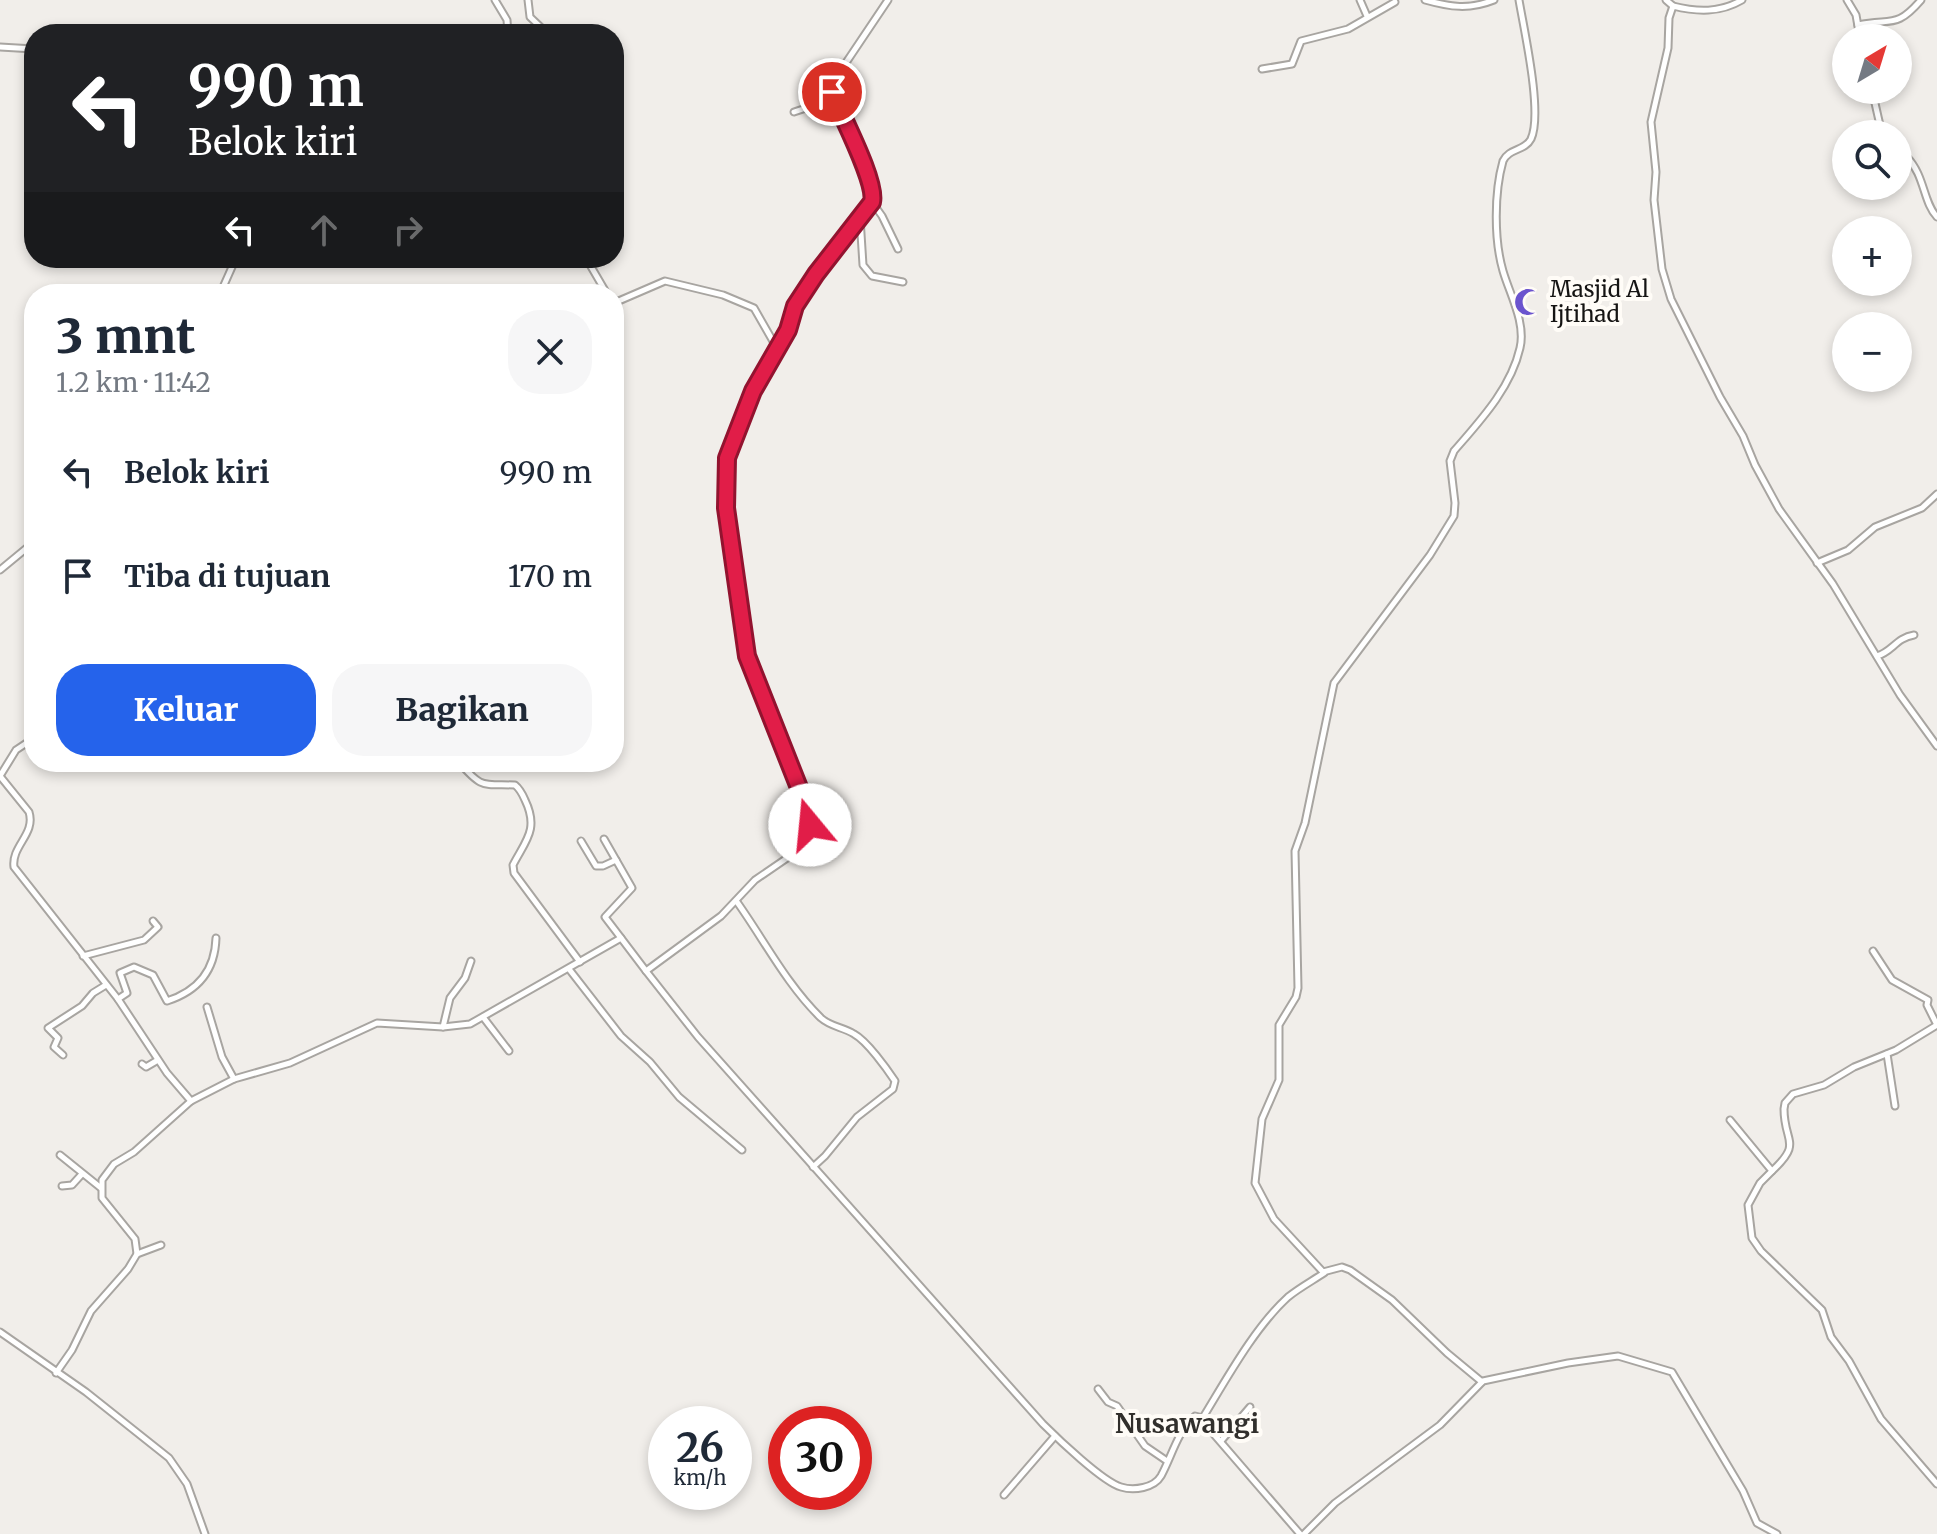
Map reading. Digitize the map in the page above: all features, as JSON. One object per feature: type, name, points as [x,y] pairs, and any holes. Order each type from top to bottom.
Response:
[{"type":"street","points":[[495,0],[507,24]]},
{"type":"street","points":[[528,0],[530,17],[536,24]]},
{"type":"street","points":[[646,971],[737,902],[762,874],[793,854],[806,838],[810,825],[809,813],[747,656],[726,508],[727,458],[757,382],[778,350],[803,292],[872,202],[873,191],[868,176],[831,85],[888,0]]},
{"type":"street","points":[[1360,0],[1367,16]]},
{"type":"street","points":[[1425,0],[1457,8],[1479,6],[1494,0]]},
{"type":"street","points":[[1325,1272],[1274,1219],[1255,1183],[1262,1119],[1279,1080],[1279,1025],[1298,988],[1294,858],[1334,683],[1421,567],[1454,516],[1450,461],[1454,451],[1501,392],[1520,347],[1519,319],[1502,267],[1496,230],[1503,161],[1508,153],[1526,145],[1533,135],[1534,98],[1519,0]]},
{"type":"street","points":[[1666,0],[1673,6],[1692,11],[1722,9],[1742,0]]},
{"type":"street","points":[[1847,0],[1858,24]]},
{"type":"street","points":[[1866,24],[1900,20],[1912,12],[1921,0]]},
{"type":"street","points":[[1262,69],[1292,64],[1301,41],[1348,29],[1396,1]]},
{"type":"street","points":[[1673,6],[1669,18],[1668,48],[1651,122],[1656,172],[1654,200],[1665,282],[1713,383],[1779,509],[1833,584],[1900,695],[1937,746]]},
{"type":"street","points":[[0,47],[24,48]]},
{"type":"street","points":[[794,112],[860,90]]},
{"type":"street","points":[[1912,163],[1924,183],[1932,211],[1937,217]]},
{"type":"street","points":[[872,202],[898,249]]},
{"type":"street","points":[[860,218],[863,265],[872,276],[903,282]]},
{"type":"street","points":[[624,299],[665,281],[723,295],[754,308],[778,350]]},
{"type":"street","points":[[1817,563],[1848,550],[1875,527],[1922,508],[1937,494]]},
{"type":"street","points":[[0,570],[24,550]]},
{"type":"street","points":[[1877,656],[1885,653],[1899,639],[1914,635]]},
{"type":"street","points":[[24,744],[17,749],[0,776],[29,812],[31,819],[26,837],[15,854],[14,867],[118,999],[158,1060],[191,1101]]},
{"type":"street","points":[[468,772],[478,782],[492,786],[515,785],[521,791],[532,814],[533,824],[513,872],[580,962]]},
{"type":"street","points":[[604,839],[632,888],[605,917],[698,1037],[1055,1436],[1121,1487],[1140,1489],[1159,1480],[1195,1416],[1202,1419],[1302,1534],[1336,1502],[1440,1425],[1482,1382],[1568,1363],[1618,1356],[1669,1370],[1743,1491],[1757,1523],[1777,1534]]},
{"type":"street","points":[[581,841],[596,866],[616,860]]},
{"type":"street","points":[[737,902],[768,950],[814,1010],[832,1027],[853,1033],[863,1041],[895,1081],[893,1089],[857,1117],[813,1167]]},
{"type":"street","points":[[82,956],[145,939],[157,929],[153,921]]},
{"type":"street","points":[[118,999],[127,993],[120,973],[134,967],[153,975],[167,1001],[191,990],[212,966],[216,956],[216,938]]},
{"type":"street","points":[[137,1254],[135,1239],[104,1203],[101,1188],[106,1172],[134,1152],[191,1101],[234,1079],[290,1063],[377,1023],[443,1027],[470,1024],[621,938]]},
{"type":"street","points":[[1873,951],[1892,980],[1928,1000],[1927,1005],[1937,1025],[1824,1085],[1793,1094],[1784,1109],[1790,1148],[1760,1183],[1748,1205],[1752,1238],[1761,1251],[1822,1310],[1831,1337],[1849,1361],[1881,1419],[1937,1484]]},
{"type":"street","points":[[443,1027],[447,1005],[454,989],[465,978],[471,961]]},
{"type":"street","points":[[569,969],[621,1036],[650,1062],[679,1097],[742,1150]]},
{"type":"street","points":[[63,1055],[54,1047],[58,1039],[48,1028],[84,1005],[93,993],[106,985]]},
{"type":"street","points":[[207,1007],[222,1057],[234,1079]]},
{"type":"street","points":[[483,1017],[509,1051]]},
{"type":"street","points":[[136,1026],[143,1022]]},
{"type":"street","points":[[1887,1054],[1895,1106]]},
{"type":"street","points":[[142,1064],[146,1067],[158,1060]]},
{"type":"street","points":[[1730,1120],[1772,1171]]},
{"type":"street","points":[[60,1155],[101,1188]]},
{"type":"street","points":[[62,1186],[72,1185],[82,1174]]},
{"type":"street","points":[[56,1373],[72,1350],[91,1311],[128,1269],[137,1254],[161,1245]]},
{"type":"street","points":[[1202,1419],[1231,1371],[1275,1311],[1291,1295],[1325,1272],[1342,1267],[1392,1300],[1482,1382]]},
{"type":"street","points":[[0,1332],[86,1392],[169,1458],[187,1484],[205,1534]]},
{"type":"street","points":[[1098,1389],[1108,1402],[1117,1406],[1145,1446],[1167,1461]]},
{"type":"street","points":[[1221,1441],[1250,1407]]},
{"type":"street","points":[[1004,1495],[1055,1436]]},
{"type":"place","name":"Masjid Al Ijtihad","points":[[1528,302]]},
{"type":"district","name":"Nusawangi","points":[[1187,1423]]},
{"type":"route","points":[[810,825],[809,813],[747,656],[726,508],[727,458],[753,391],[788,330],[795,306],[872,202],[873,191],[868,176],[832,92]]}]
